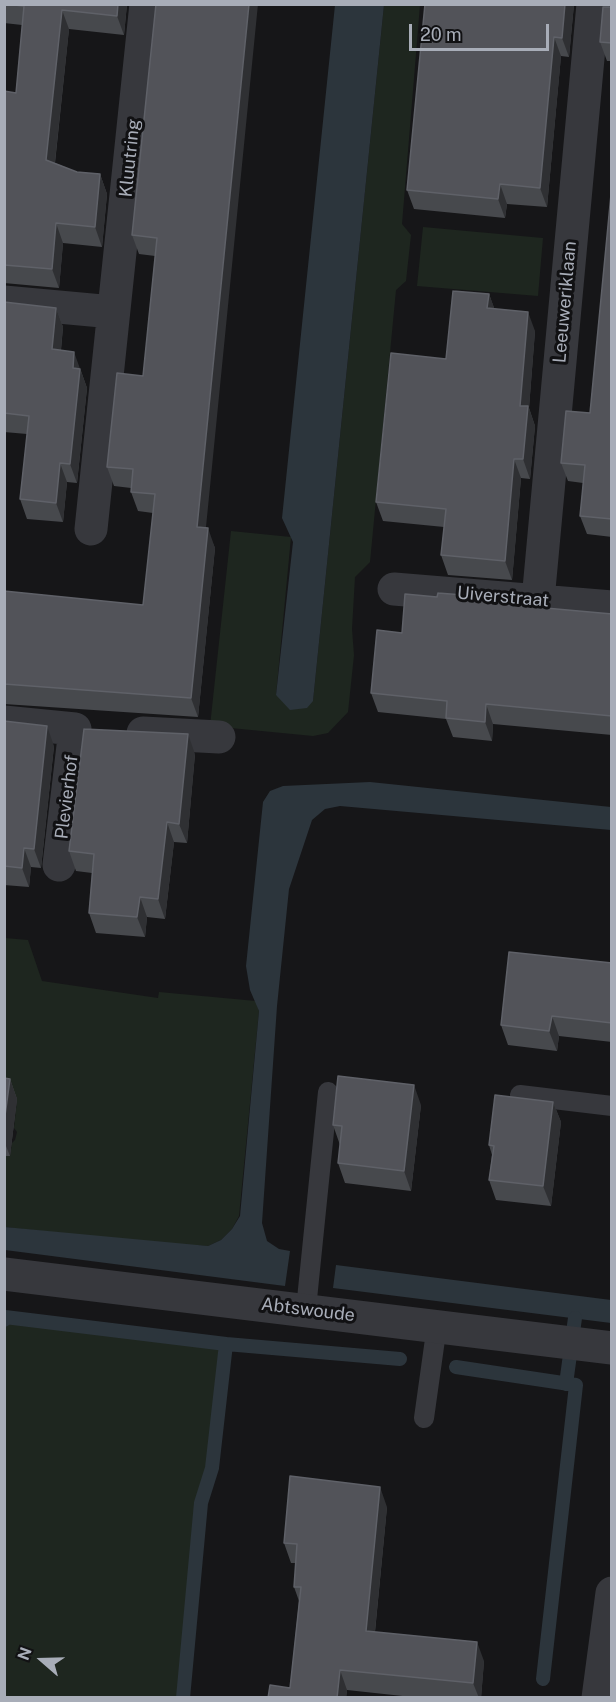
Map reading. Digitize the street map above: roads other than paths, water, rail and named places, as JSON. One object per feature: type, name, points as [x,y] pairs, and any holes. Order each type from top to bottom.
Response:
[{"type":"street","name":"Kluutring","points":[[91,529],[146,4]]},
{"type":"street","name":"Leeuweriklaan","points":[[538,600],[592,4]]},
{"type":"street","points":[[4,302],[113,312]]},
{"type":"street","name":"Uiverstraat","points":[[394,589],[612,607]]},
{"type":"street","name":"Plevierhof","points":[[4,722],[75,729],[219,737]]},
{"type":"street","name":"Plevierhof","points":[[59,866],[75,729]]},
{"type":"street","name":"Abtswoude","points":[[4,1274],[586,1344]]},
{"type":"street","points":[[598,1698],[612,1593]]},
{"type":"lane","points":[[306,1310],[328,1092]]},
{"type":"lane","points":[[520,1095],[612,1106]]},
{"type":"lane","points":[[424,1418],[437,1325]]},
{"type":"waterway","points":[[4,1320],[5,1317],[226,1344],[212,1468],[201,1503],[183,1698]]},
{"type":"waterway","points":[[566,1384],[575,1318]]},
{"type":"waterway","points":[[226,1344],[400,1359]]},
{"type":"waterway","points":[[456,1367],[576,1385],[543,1679]]}]
